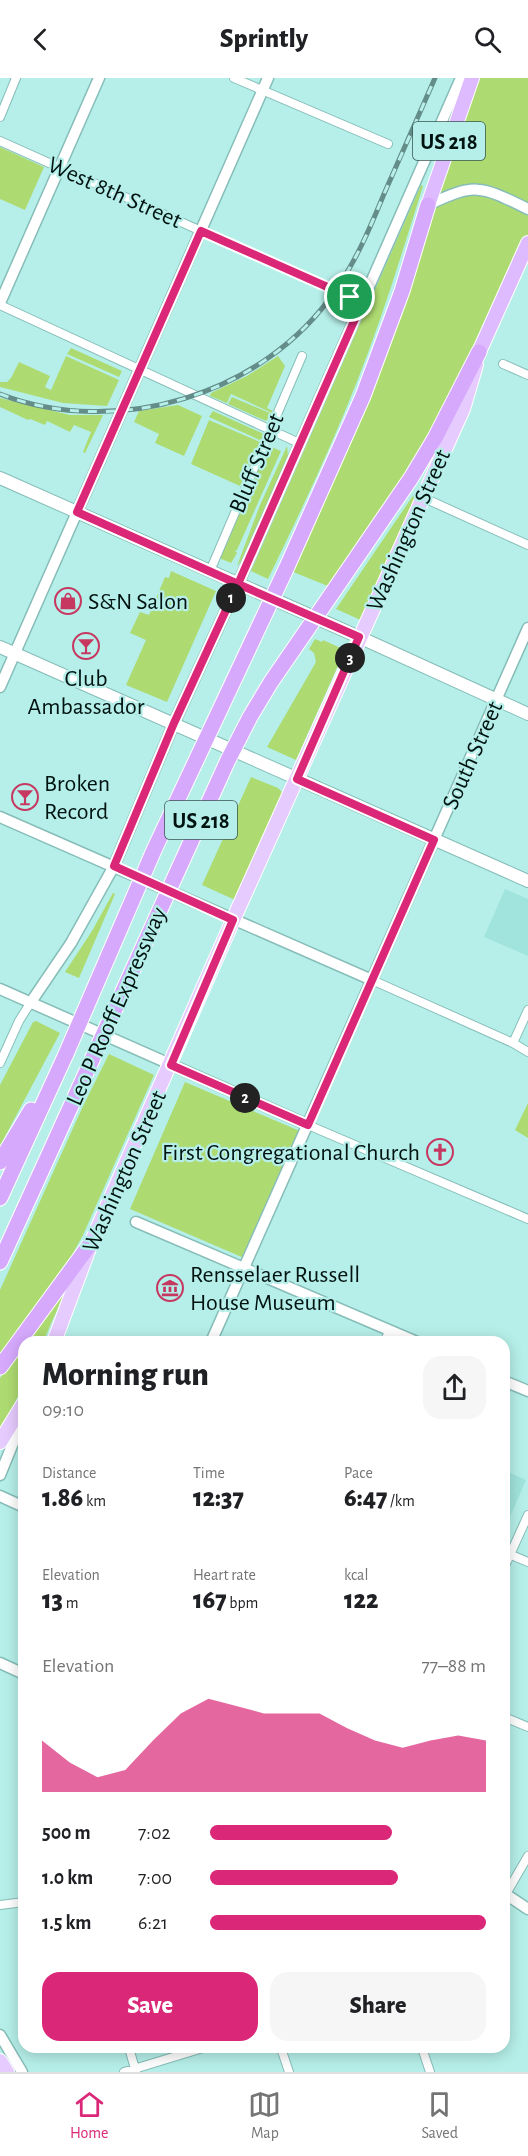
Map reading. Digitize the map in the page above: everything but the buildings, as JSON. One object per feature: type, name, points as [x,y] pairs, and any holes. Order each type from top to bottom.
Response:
[{"type":"highway","name":"US 218","points":[[428,205],[472,78]]},
{"type":"highway","name":"Leo P Rooff Expressway","points":[[0,1198],[66,1054],[154,850],[286,569],[367,387],[402,291],[428,205]]},
{"type":"highway","name":"Washington Street","points":[[479,352],[528,243]]},
{"type":"highway","name":"Leo P Rooff Expressway","points":[[0,1262],[228,760],[250,717],[277,673],[411,478],[435,438],[479,352]]},
{"type":"highway","points":[[0,1161],[66,1054]]},
{"type":"highway","points":[[22,1336],[91,1244]]},
{"type":"highway","points":[[0,1366],[18,1342]]},
{"type":"main road","name":"Washington Street","points":[[56,1336],[91,1244],[233,920],[463,409],[479,352]]},
{"type":"main road","points":[[0,478],[528,714]]},
{"type":"main road","points":[[0,647],[528,881]]},
{"type":"main road","points":[[0,1442],[18,1412]]},
{"type":"main road","points":[[0,2061],[7,2072]]},
{"type":"street","points":[[0,117],[16,78]]},
{"type":"street","points":[[99,78],[0,304],[299,443]]},
{"type":"street","points":[[234,78],[388,144]]},
{"type":"street","points":[[0,687],[268,78]]},
{"type":"street","points":[[0,1063],[19,1021],[71,943],[114,866],[174,723],[238,584],[461,78]]},
{"type":"street","name":"West 8th Street","points":[[0,141],[362,303]]},
{"type":"street","points":[[428,205],[451,194],[472,189],[499,195],[528,209]]},
{"type":"street","name":"Bluff Street","points":[[210,571],[302,356]]},
{"type":"street","points":[[503,364],[528,375]]},
{"type":"street","points":[[424,498],[528,545]]},
{"type":"street","name":"South Street","points":[[214,1336],[528,628]]},
{"type":"street","points":[[0,817],[372,980],[513,1043],[528,1052]]},
{"type":"street","points":[[0,989],[528,1219]]},
{"type":"street","points":[[513,1043],[528,1010]]},
{"type":"street","points":[[136,1222],[404,1336]]},
{"type":"street","points":[[387,1336],[390,1330]]},
{"type":"street","points":[[510,1384],[528,1391]]},
{"type":"street","points":[[0,1475],[18,1431]]},
{"type":"street","points":[[0,1496],[18,1504]]},
{"type":"street","points":[[510,1548],[528,1515]]},
{"type":"street","points":[[510,1554],[528,1562]]},
{"type":"street","points":[[0,1663],[18,1671]]},
{"type":"street","points":[[510,1720],[528,1727]]},
{"type":"street","points":[[510,1886],[528,1856]]},
{"type":"street","points":[[510,1897],[528,1909]]},
{"type":"street","points":[[0,1905],[18,1903]]},
{"type":"street","points":[[0,2036],[22,2072]]},
{"type":"street","points":[[131,2053],[136,2070]]},
{"type":"street","points":[[124,2072],[187,2053]]},
{"type":"street","points":[[283,2053],[289,2072]]},
{"type":"street","points":[[424,2053],[430,2072]]},
{"type":"shaded area","points":[[505,889],[528,899],[528,956],[484,937]]},
{"type":"shaded area","points":[[510,1473],[526,1480],[510,1517]]},
{"type":"green space","points":[[472,78],[528,78],[528,244],[456,395],[335,589],[286,569],[363,396]]},
{"type":"green space","points":[[0,147],[44,167],[25,210],[0,199]]},
{"type":"green space","points":[[421,185],[423,186],[391,286],[356,384],[303,507],[268,579],[251,571]]},
{"type":"green space","points":[[71,348],[122,371],[119,377],[67,354]]},
{"type":"green space","points":[[66,356],[119,380],[107,406],[63,403],[0,387],[0,382],[7,382],[11,378],[19,362],[50,376],[45,387],[51,390]]},
{"type":"green space","points":[[278,356],[285,366],[267,408],[273,411],[272,413],[231,394],[227,403],[210,396],[211,393],[247,376]]},
{"type":"green space","points":[[232,397],[272,414],[266,421],[228,404]]},
{"type":"green space","points":[[0,398],[70,415],[103,415],[85,453],[83,452],[91,432],[74,425],[70,432],[47,421],[45,425],[28,420],[0,407]]},
{"type":"green space","points":[[178,405],[202,416],[184,456],[155,443],[159,434],[134,422],[139,411]]},
{"type":"green space","points":[[213,411],[264,434],[262,441],[209,417]]},
{"type":"green space","points":[[209,420],[260,442],[240,486],[191,464]]},
{"type":"green space","points":[[269,446],[281,451],[231,563],[219,558]]},
{"type":"green space","points":[[287,446],[288,456],[237,566],[260,505]]},
{"type":"green space","points":[[427,475],[363,621],[336,609]]},
{"type":"green space","points":[[171,571],[216,591],[167,702],[126,685],[146,640],[130,633],[140,612],[149,615],[165,577],[169,578]]},
{"type":"green space","points":[[315,639],[322,642],[323,640],[345,650],[296,760],[267,747],[316,662],[314,653],[309,649]]},
{"type":"green space","points":[[251,777],[278,788],[283,793],[235,900],[202,885]]},
{"type":"green space","points":[[113,893],[115,894],[79,978],[65,972],[92,931]]},
{"type":"green space","points":[[36,1021],[60,1033],[0,1146],[0,1085],[33,1022]]},
{"type":"green space","points":[[109,1054],[154,1075],[83,1235],[65,1268],[0,1359],[0,1290],[83,1106]]},
{"type":"green space","points":[[185,1082],[300,1131],[244,1258],[130,1209]]},
{"type":"green space","points":[[528,1103],[528,1138],[515,1130]]},
{"type":"green space","points":[[68,1285],[46,1336],[30,1336]]},
{"type":"green space","points":[[18,1352],[18,1396],[0,1431],[0,1378]]},
{"type":"railway","points":[[0,394],[45,407],[92,412],[139,409],[185,398],[229,381],[269,357],[305,327],[335,291],[350,268],[435,78]]},
{"type":"place","name":"S&N Salon","points":[[68,601]]},
{"type":"place","name":"Club Ambassador","points":[[86,646]]},
{"type":"place","name":"Broken Record","points":[[25,797]]},
{"type":"place","name":"First Congregational Church","points":[[440,1152]]},
{"type":"place","name":"Rensselaer Russell House Museum","points":[[170,1288]]},
{"type":"route","points":[[350,297],[201,231],[77,512],[238,584],[174,723],[114,866],[233,920],[171,1065],[308,1125],[434,840],[297,779],[359,637],[238,584],[362,303],[350,297]]}]
